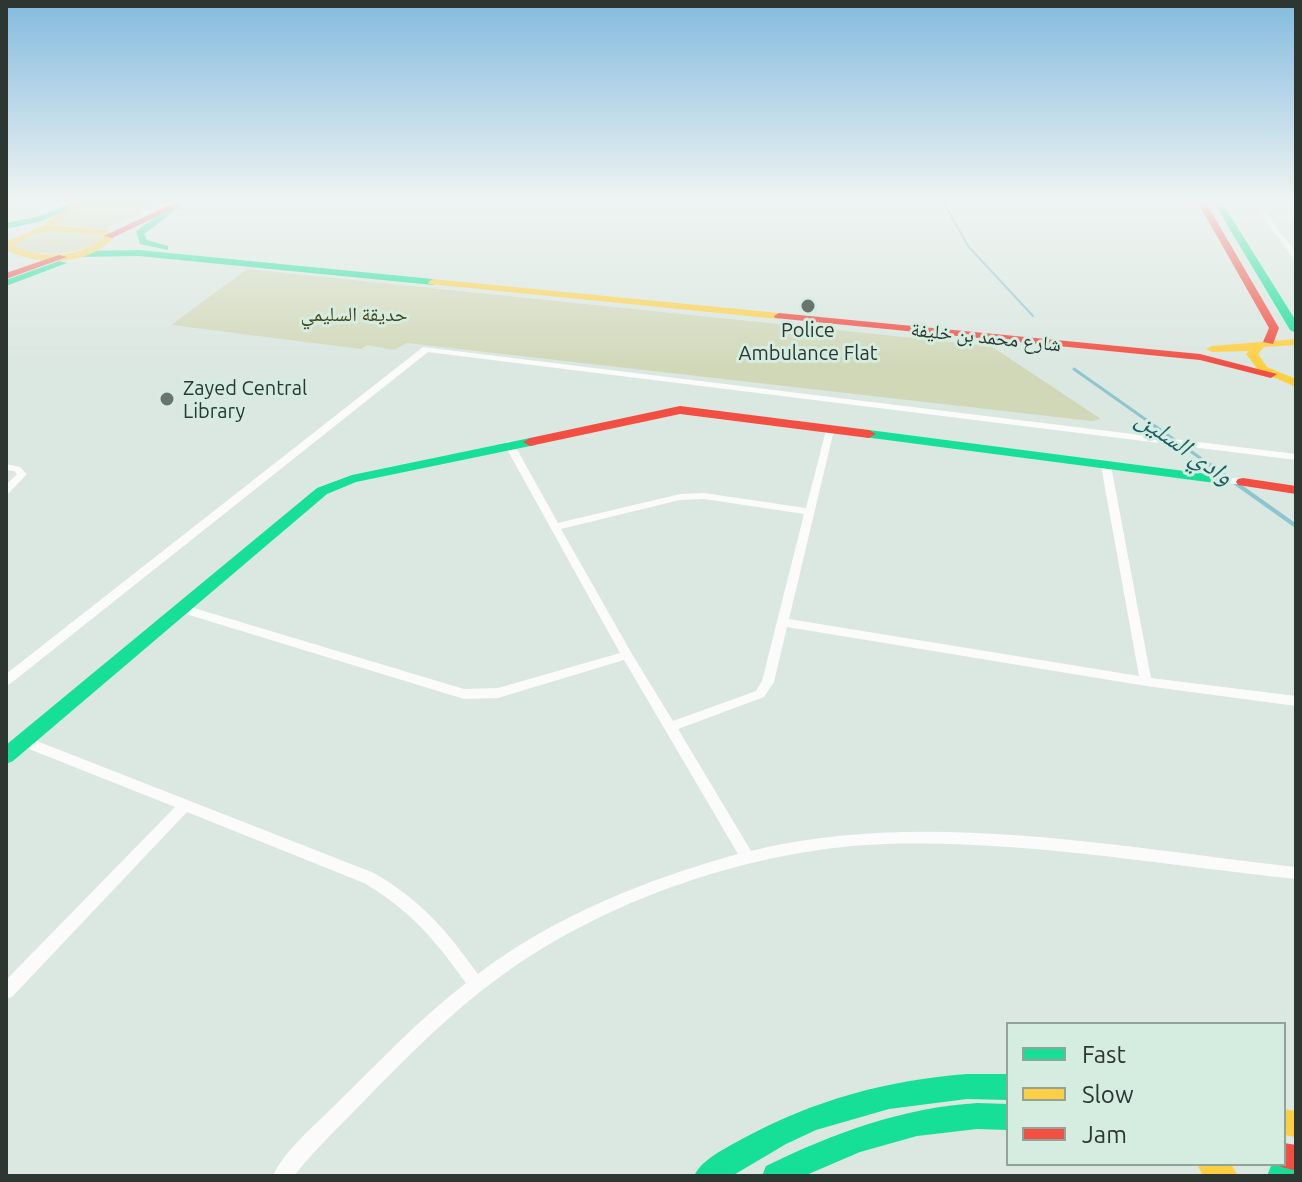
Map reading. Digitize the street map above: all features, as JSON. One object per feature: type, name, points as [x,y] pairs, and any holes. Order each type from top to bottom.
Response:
[{"type":"main road","points":[[6,276],[66,256]]},
{"type":"main road","points":[[6,283],[71,261],[125,256]]},
{"type":"main road","name":"شارع محمد بن خليفة","points":[[212,256],[1200,357],[1296,383]]},
{"type":"main road","name":"شارع محمد بن خليفة","points":[[215,256],[1145,344],[1211,349],[1296,342]]},
{"type":"main road","points":[[1233,256],[1274,328],[1254,359],[1271,374]]},
{"type":"main road","points":[[1251,256],[1296,330]]},
{"type":"main road","points":[[6,756],[322,491],[352,479],[680,410],[1215,479]]},
{"type":"main road","points":[[1243,482],[1296,490]]},
{"type":"main road","points":[[708,1176],[776,1134],[837,1108],[950,1084],[1006,1087]]},
{"type":"main road","points":[[776,1176],[827,1149],[914,1120],[985,1114],[1006,1117]]},
{"type":"main road","points":[[1281,1176],[1296,1168]]},
{"type":"street","points":[[6,681],[426,349],[1296,457]]},
{"type":"street","points":[[670,727],[760,694],[768,682],[830,430]]},
{"type":"street","points":[[509,444],[627,655],[747,857]]},
{"type":"street","points":[[1106,466],[1146,682]]},
{"type":"street","points":[[6,467],[17,469],[22,474],[6,491]]},
{"type":"street","points":[[1215,479],[1243,482]]},
{"type":"street","points":[[556,527],[692,497],[811,512]]},
{"type":"street","points":[[180,608],[464,694],[498,693],[627,655]]},
{"type":"street","points":[[782,622],[1146,682],[1296,701]]},
{"type":"street","points":[[24,741],[369,878],[405,898],[425,915],[477,985]]},
{"type":"street","points":[[6,991],[186,804]]},
{"type":"street","points":[[282,1176],[398,1053],[477,985],[546,938],[646,893],[747,857],[829,842],[960,838],[1296,874]]},
{"type":"green space","name":"حديقة السليمي","points":[[247,269],[991,346],[1101,419],[1092,421],[407,343],[394,350],[367,345],[361,349],[171,325]]},
{"type":"waterway","points":[[977,256],[1033,316]]},
{"type":"waterway","name":"وادي السلين","points":[[1074,369],[1213,467]]},
{"type":"waterway","name":"وادي السلين","points":[[1210,465],[1296,526]]},
{"type":"traffic: fast","points":[[171,256],[433,282]]},
{"type":"traffic: fast","points":[[1251,256],[1296,330]]},
{"type":"traffic: fast","points":[[6,283],[62,263]]},
{"type":"traffic: fast","points":[[869,434],[1215,479]]},
{"type":"traffic: fast","points":[[6,756],[322,491],[352,479],[530,442]]},
{"type":"traffic: fast","points":[[708,1176],[777,1134],[850,1106],[928,1090],[1006,1087]]},
{"type":"traffic: fast","points":[[776,1176],[832,1149],[888,1130],[946,1118],[1006,1117]]},
{"type":"traffic: fast","points":[[1281,1176],[1296,1168]]},
{"type":"traffic: slow","points":[[31,256],[74,256]]},
{"type":"traffic: slow","points":[[433,282],[779,316]]},
{"type":"traffic: slow","points":[[1296,342],[1261,344],[1252,354],[1263,369],[1296,383]]},
{"type":"traffic: slow","points":[[1212,349],[1256,347]]},
{"type":"traffic: slow","points":[[1286,1122],[1296,1124]]},
{"type":"traffic: slow","points":[[1212,1166],[1224,1176]]},
{"type":"traffic: jam","points":[[1233,256],[1274,328],[1269,342]]},
{"type":"traffic: jam","points":[[6,276],[62,257]]},
{"type":"traffic: jam","points":[[779,316],[1200,357],[1271,374]]},
{"type":"traffic: jam","points":[[530,442],[680,410],[869,434]]},
{"type":"traffic: jam","points":[[1243,482],[1296,490]]},
{"type":"traffic: jam","points":[[1286,1156],[1296,1158]]},
{"type":"place","name":"Police Ambulance Flat","points":[[808,306]]},
{"type":"place","name":"Zayed Central Library","points":[[167,399]]}]
